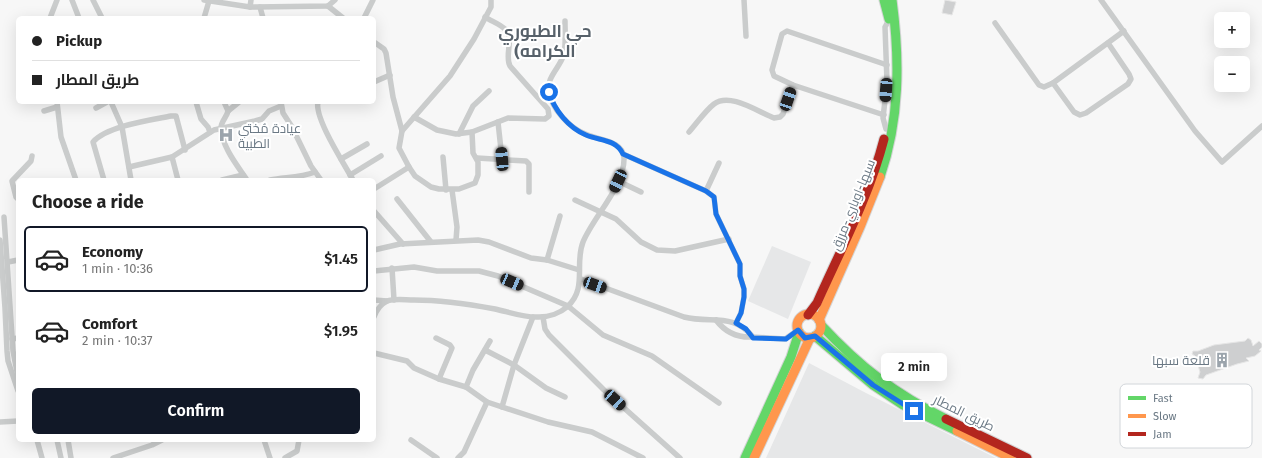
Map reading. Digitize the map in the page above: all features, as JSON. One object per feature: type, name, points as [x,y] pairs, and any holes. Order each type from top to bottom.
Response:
[{"type":"main road","name":"سبها-اوباري-مرزق","points":[[808,315],[817,303],[865,197],[879,157],[886,129],[890,105],[892,47],[889,20],[884,0]]},
{"type":"main road","name":"سبها-اوباري-مرزق","points":[[820,322],[872,199],[888,152],[898,97],[896,85],[897,46],[892,0]]},
{"type":"main road","points":[[745,458],[791,356],[798,331],[798,321],[802,317],[808,315],[814,316],[820,322],[820,331],[813,337],[799,359],[754,458]]},
{"type":"main road","name":"طريق المطار","points":[[820,322],[858,362],[893,390],[921,406],[1027,458]]},
{"type":"main road","points":[[798,331],[805,338],[813,337]]},
{"type":"main road","name":"طريق المطار","points":[[813,337],[873,385],[903,405],[1011,458]]},
{"type":"street","points":[[51,16],[57,0]]},
{"type":"street","points":[[72,0],[78,16]]},
{"type":"street","points":[[93,0],[101,16]]},
{"type":"street","points":[[250,7],[251,0]]},
{"type":"street","points":[[328,6],[335,0]]},
{"type":"street","points":[[365,16],[373,0]]},
{"type":"street","points":[[402,130],[450,76],[474,38],[491,7],[491,0]]},
{"type":"street","points":[[744,0],[746,36]]},
{"type":"street","points":[[1101,0],[1195,131],[1222,162],[1262,126]]},
{"type":"street","points":[[204,16],[206,1],[233,2],[250,7],[328,6],[340,16]]},
{"type":"street","points":[[260,7],[262,16]]},
{"type":"street","points":[[414,117],[437,130],[459,134],[472,132],[503,119],[513,117],[545,119],[550,114],[548,109],[510,66],[507,59],[509,41],[507,32],[501,26],[485,17]]},
{"type":"street","points":[[886,129],[884,121],[887,65],[885,27],[889,20]]},
{"type":"street","points":[[566,21],[564,54],[549,82],[550,97],[560,114],[570,125],[588,136],[612,142],[623,154],[706,191],[714,197],[716,214],[740,264],[740,276],[744,292],[742,309],[736,323]]},
{"type":"street","points":[[995,23],[1039,85],[1047,87],[1124,31]]},
{"type":"street","points":[[884,115],[793,85],[776,77],[772,72],[784,31],[887,65]]},
{"type":"street","points":[[376,43],[384,49],[386,53],[402,130],[399,148],[415,176],[439,190],[466,188],[475,183],[478,175],[478,162],[473,151],[472,132]]},
{"type":"street","points":[[1054,83],[1074,112],[1080,115],[1086,113],[1128,84],[1131,79],[1129,74],[1108,43]]},
{"type":"street","points":[[376,81],[390,75]]},
{"type":"street","points":[[689,132],[711,107],[718,102],[725,100],[736,101],[774,118],[780,117],[783,114],[793,85]]},
{"type":"street","points":[[459,134],[473,106],[489,91]]},
{"type":"street","points":[[44,111],[57,104],[61,137],[75,178]]},
{"type":"street","points":[[96,108],[103,104]]},
{"type":"street","points":[[112,104],[122,127],[131,178]]},
{"type":"street","points":[[196,104],[200,120],[208,127],[210,132]]},
{"type":"street","points":[[225,104],[228,111]]},
{"type":"street","points":[[237,104],[228,111],[227,115],[222,121],[221,128],[230,154],[246,178]]},
{"type":"street","points":[[129,167],[172,157],[185,150],[210,132],[221,128],[262,119],[269,111],[281,104],[283,113],[320,178]]},
{"type":"street","points":[[317,104],[322,120],[341,159],[352,177],[381,156]]},
{"type":"street","points":[[103,178],[93,142],[102,135],[122,127],[138,122],[174,116],[177,118],[185,150]]},
{"type":"street","points":[[498,122],[502,159]]},
{"type":"street","points":[[341,159],[367,144]]},
{"type":"street","points":[[376,300],[457,302],[533,317],[543,317],[554,314],[568,306],[578,291],[580,279],[579,260],[582,245],[618,181],[623,167],[623,154]]},
{"type":"street","points":[[16,193],[12,181],[31,161],[32,156]]},
{"type":"street","points":[[443,156],[457,227],[456,240]]},
{"type":"street","points":[[172,157],[177,178]]},
{"type":"street","points":[[477,158],[523,160],[528,162],[529,192]]},
{"type":"street","points":[[706,191],[719,163]]},
{"type":"street","points":[[376,188],[409,167]]},
{"type":"street","points":[[283,178],[301,177],[315,172]]},
{"type":"street","points":[[229,178],[243,174]]},
{"type":"street","points":[[618,181],[641,192]]},
{"type":"street","points":[[397,199],[432,242]]},
{"type":"street","points":[[575,200],[620,222],[647,245],[662,252],[675,251],[729,239]]},
{"type":"street","points":[[376,213],[403,244]]},
{"type":"street","points":[[546,260],[560,216]]},
{"type":"street","points":[[4,217],[15,339],[14,361],[16,368]]},
{"type":"street","points":[[0,240],[8,357],[16,384]]},
{"type":"street","points":[[376,248],[395,244],[456,240],[484,241],[531,258],[546,260],[579,270]]},
{"type":"street","points":[[8,262],[16,260]]},
{"type":"street","points":[[376,271],[414,267],[437,271],[479,271],[489,273],[568,306],[603,336],[652,356],[719,403]]},
{"type":"street","points":[[392,268],[394,300]]},
{"type":"street","points":[[580,279],[684,317],[701,320],[726,320],[736,323],[746,329],[753,338]]},
{"type":"street","points":[[376,313],[378,309],[387,301]]},
{"type":"street","points":[[502,407],[514,365],[533,317]]},
{"type":"street","points":[[543,317],[545,329],[549,334],[604,390],[680,458]]},
{"type":"street","points":[[716,320],[729,333],[740,337],[786,339],[798,331]]},
{"type":"street","points":[[436,338],[450,345],[452,348],[439,380]]},
{"type":"street","points":[[466,387],[473,370],[490,341]]},
{"type":"street","points":[[485,350],[514,365],[546,388],[565,398]]},
{"type":"street","points":[[376,353],[407,361],[413,368],[439,380],[466,387],[487,402],[548,422],[592,432],[643,458]]},
{"type":"street","points":[[0,358],[8,357]]},
{"type":"street","points":[[458,458],[464,452],[487,402]]},
{"type":"street","points":[[0,422],[16,421]]},
{"type":"street","points":[[411,440],[437,458]]},
{"type":"street","points":[[38,442],[42,458]]},
{"type":"street","points":[[57,442],[61,458]]},
{"type":"street","points":[[68,442],[71,458]]},
{"type":"street","points":[[143,442],[146,447]]},
{"type":"street","points":[[113,458],[157,442]]},
{"type":"street","points":[[265,442],[270,458]]},
{"type":"street","points":[[285,458],[297,451],[299,442]]},
{"type":"shaded area","points":[[772,246],[811,262],[788,319],[748,301]]},
{"type":"shaded area","points":[[809,363],[866,393],[996,458],[766,458]]},
{"type":"building","points":[[945,0],[956,2],[952,15],[942,13]]},
{"type":"building","name":"قلعة سبها","points":[[1248,338],[1251,340],[1253,346],[1259,341],[1262,344],[1262,347],[1259,350],[1261,351],[1255,356],[1246,358],[1249,361],[1206,375],[1203,379],[1198,378],[1200,372],[1195,356],[1192,354],[1193,351],[1198,351],[1214,345],[1245,341]]},
{"type":"traffic: fast","points":[[884,0],[889,19]]},
{"type":"traffic: fast","points":[[880,177],[887,155],[895,111],[897,67],[895,22],[892,0]]},
{"type":"traffic: fast","points":[[821,325],[864,367],[910,400],[946,419]]},
{"type":"traffic: fast","points":[[745,458],[791,357],[799,332]]},
{"type":"traffic: fast","points":[[815,336],[873,385],[903,405],[957,431]]},
{"type":"traffic: slow","points":[[819,320],[860,227],[880,177]]},
{"type":"traffic: slow","points":[[809,314],[817,318],[821,326],[817,334],[809,338],[801,334],[797,326],[801,318],[809,314]]},
{"type":"traffic: slow","points":[[754,458],[810,338]]},
{"type":"traffic: slow","points":[[957,431],[1011,458]]},
{"type":"traffic: jam","points":[[808,315],[817,303],[863,202],[871,182],[884,139]]},
{"type":"traffic: jam","points":[[946,419],[1027,458]]},
{"type":"place","name":"عيادة مُختي الطبية","points":[[226,135]]},
{"type":"place","name":"قلعة سبها","points":[[1222,360]]},
{"type":"district","name":"حي الطيوري (الكرامه","points":[[545,41]]},
{"type":"route","points":[[549,92],[550,97],[560,114],[570,125],[582,133],[612,142],[622,151],[623,154],[713,195],[716,201],[716,214],[740,264],[740,276],[744,289],[744,297],[741,313],[736,323],[746,329],[753,338],[779,340],[786,339],[798,330],[805,338],[815,336],[873,385],[888,396],[914,411]]}]
